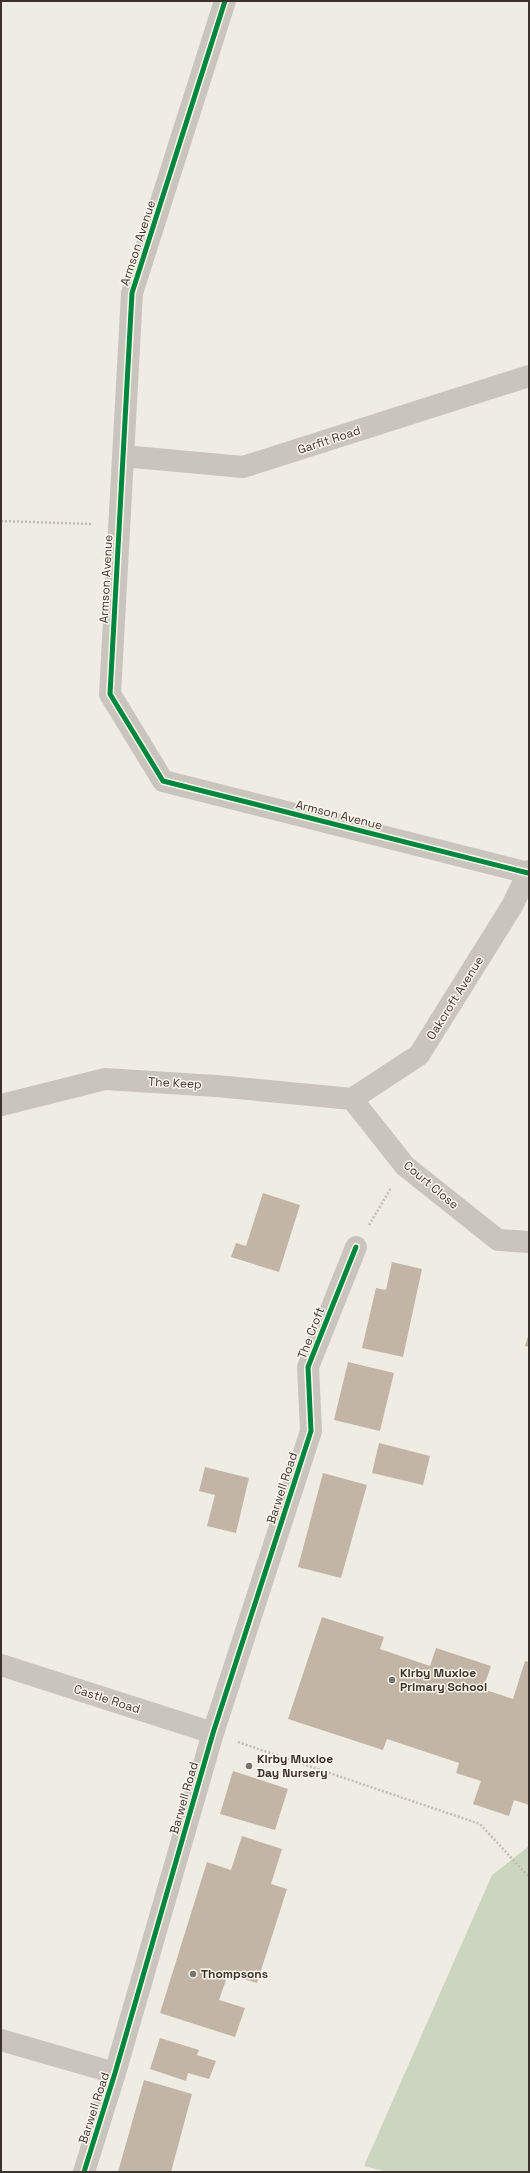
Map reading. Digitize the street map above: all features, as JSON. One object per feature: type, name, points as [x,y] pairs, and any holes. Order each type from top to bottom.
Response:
[{"type":"street","name":"Armson Avenue","points":[[225,1],[132,293],[110,694],[163,781],[529,872]]},
{"type":"street","name":"Garfit Road","points":[[124,456],[243,467],[529,376]]},
{"type":"street","name":"Oakcroft Avenue","points":[[352,1099],[419,1055],[512,906],[529,872]]},
{"type":"street","name":"The Keep","points":[[1,1105],[105,1080],[216,1086],[352,1099]]},
{"type":"street","name":"Court Close","points":[[352,1099],[405,1166],[498,1240],[529,1242]]},
{"type":"street","name":"The Croft","points":[[312,1431],[308,1367],[356,1247]]},
{"type":"street","name":"Barwell Road","points":[[84,2172],[115,2073],[213,1733],[312,1431]]},
{"type":"street","name":"Castle Road","points":[[1,1665],[213,1733]]},
{"type":"street","points":[[1,2040],[115,2073]]},
{"type":"path","points":[[1,521],[119,524]]},
{"type":"path","points":[[356,1247],[405,1166]]},
{"type":"path","points":[[213,1733],[480,1824],[529,1877]]},
{"type":"green space","points":[[529,1846],[529,2172],[387,2172],[364,2166],[492,1875]]},
{"type":"building","points":[[263,1193],[300,1205],[279,1272],[231,1257],[236,1243],[246,1246]]},
{"type":"building","points":[[392,1262],[422,1269],[403,1357],[362,1348],[376,1288],[386,1290]]},
{"type":"building","points":[[529,1333],[529,1347],[525,1346]]},
{"type":"building","points":[[348,1362],[394,1373],[380,1431],[334,1420]]},
{"type":"building","points":[[379,1443],[430,1456],[423,1485],[372,1473]]},
{"type":"building","points":[[205,1467],[249,1478],[236,1533],[207,1526],[215,1495],[199,1491]]},
{"type":"building","points":[[323,1473],[367,1485],[341,1578],[298,1567]]},
{"type":"building","points":[[322,1617],[384,1637],[380,1649],[430,1666],[436,1648],[491,1666],[483,1689],[513,1699],[525,1661],[529,1662],[529,1805],[514,1800],[509,1816],[473,1804],[481,1781],[456,1773],[459,1763],[387,1739],[383,1750],[288,1719]]},
{"type":"building","points":[[233,1771],[288,1789],[275,1830],[220,1814]]},
{"type":"building","points":[[242,1836],[282,1849],[271,1884],[287,1889],[257,1983],[228,1974],[219,2000],[245,2008],[235,2037],[160,2013],[207,1862],[231,1870]]},
{"type":"building","points":[[160,2038],[199,2050],[197,2055],[216,2061],[209,2079],[188,2073],[186,2081],[150,2069]]},
{"type":"building","points":[[144,2080],[192,2094],[171,2172],[118,2172]]},
{"type":"cycle path","points":[[225,1],[132,293],[110,694],[163,781],[528,873]]},
{"type":"cycle path","points":[[84,2172],[115,2073],[213,1733],[311,1431],[308,1367],[356,1247]]},
{"type":"place","name":"Kirby Muxloe Primary School","points":[[392,1680]]},
{"type":"place","name":"Kirby Muxloe Day Nursery","points":[[249,1766]]},
{"type":"place","name":"Thompsons","points":[[193,1974]]}]
